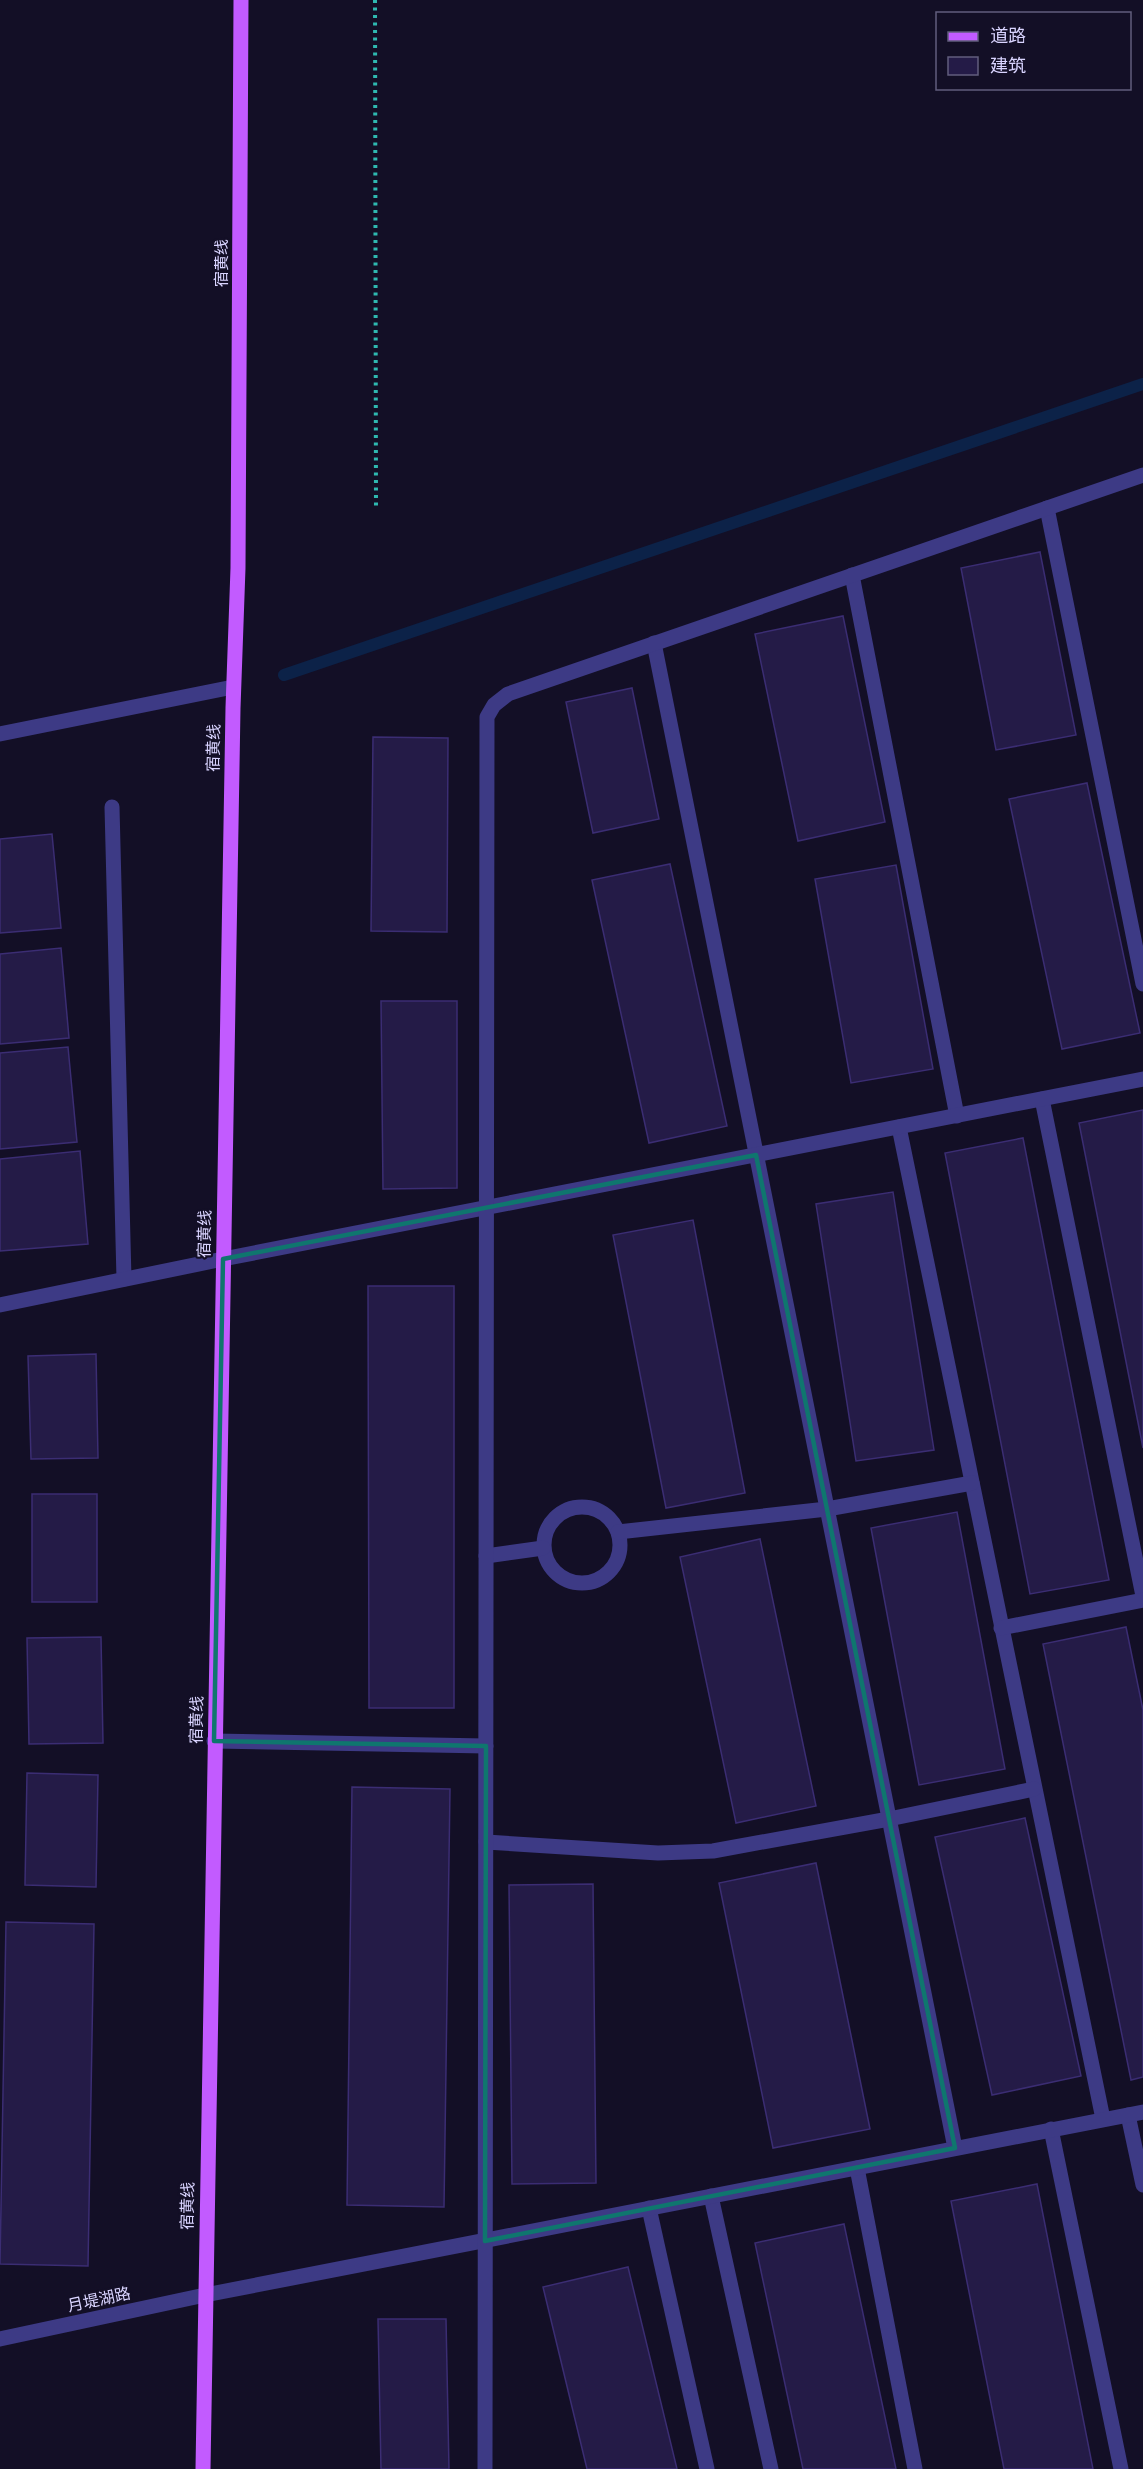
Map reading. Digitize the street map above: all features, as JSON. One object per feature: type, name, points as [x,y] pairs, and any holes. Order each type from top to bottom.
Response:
[{"type":"main road","name":"宿黄线","points":[[203,2469],[233,687],[238,556],[241,0]]},
{"type":"street","points":[[485,2469],[487,717],[494,705],[508,694],[1143,475]]},
{"type":"street","points":[[1047,508],[1143,984]]},
{"type":"street","points":[[852,575],[957,1116]]},
{"type":"street","points":[[654,643],[955,2148]]},
{"type":"street","points":[[0,734],[233,687]]},
{"type":"street","points":[[112,807],[124,1279]]},
{"type":"street","points":[[0,1305],[223,1258],[1143,1079]]},
{"type":"street","points":[[1001,1628],[1143,1598],[1042,1099]]},
{"type":"street","points":[[899,1127],[1102,2120]]},
{"type":"street","points":[[618,1532],[827,1509],[972,1483]]},
{"type":"street","points":[[580,1506],[603,1513],[618,1532],[620,1545],[614,1564],[601,1578],[589,1583],[576,1583],[563,1579],[546,1560],[543,1548],[544,1536],[557,1515],[580,1506]]},
{"type":"street","points":[[486,1556],[543,1548]]},
{"type":"street","points":[[214,1741],[486,1746]]},
{"type":"street","points":[[486,1842],[658,1852],[713,1851],[1034,1790]]},
{"type":"street","points":[[1136,2113],[1143,2186]]},
{"type":"street","name":"月堤湖路","points":[[0,2339],[205,2295],[1136,2113]]},
{"type":"street","points":[[1051,2129],[1121,2469]]},
{"type":"street","points":[[857,2168],[915,2469]]},
{"type":"street","points":[[711,2196],[771,2469]]},
{"type":"street","points":[[649,2208],[707,2469]]},
{"type":"path","points":[[375,0],[376,509]]},
{"type":"highlighted area","points":[[756,1155],[955,2148],[485,2241],[486,1746],[214,1741],[223,1259]]},
{"type":"building","points":[[1040,552],[1076,735],[996,750],[961,568]]},
{"type":"building","points":[[843,616],[885,822],[798,841],[755,634]]},
{"type":"building","points":[[632,688],[659,819],[593,833],[566,702]]},
{"type":"building","points":[[373,737],[448,738],[447,932],[371,931]]},
{"type":"building","points":[[1087,783],[1140,1033],[1062,1049],[1009,799]]},
{"type":"building","points":[[52,834],[61,928],[0,933],[0,839]]},
{"type":"building","points":[[670,864],[727,1126],[649,1143],[592,880]]},
{"type":"building","points":[[896,865],[933,1069],[851,1083],[815,879]]},
{"type":"building","points":[[61,948],[69,1038],[0,1044],[0,954]]},
{"type":"building","points":[[381,1001],[457,1001],[457,1188],[383,1189]]},
{"type":"building","points":[[68,1047],[77,1142],[0,1149],[0,1053]]},
{"type":"building","points":[[1143,1110],[1143,1448],[1079,1123]]},
{"type":"building","points":[[1023,1138],[1109,1580],[1030,1594],[945,1153]]},
{"type":"building","points":[[80,1151],[88,1244],[0,1251],[0,1159]]},
{"type":"building","points":[[893,1192],[934,1450],[856,1461],[816,1204]]},
{"type":"building","points":[[693,1220],[745,1493],[666,1508],[613,1235]]},
{"type":"building","points":[[368,1286],[454,1286],[454,1708],[369,1708]]},
{"type":"building","points":[[96,1354],[98,1458],[31,1459],[28,1356]]},
{"type":"building","points":[[32,1494],[97,1494],[97,1602],[32,1602]]},
{"type":"building","points":[[957,1512],[1005,1769],[919,1785],[871,1528]]},
{"type":"building","points":[[760,1539],[816,1806],[736,1823],[680,1557]]},
{"type":"building","points":[[1126,1627],[1143,1710],[1143,2077],[1131,2080],[1043,1644]]},
{"type":"building","points":[[101,1637],[103,1743],[29,1744],[27,1638]]},
{"type":"building","points":[[27,1773],[98,1775],[96,1887],[25,1885]]},
{"type":"building","points":[[352,1787],[450,1789],[444,2207],[347,2205]]},
{"type":"building","points":[[1025,1818],[1081,2076],[992,2095],[935,1837]]},
{"type":"building","points":[[816,1863],[870,2129],[773,2148],[719,1883]]},
{"type":"building","points":[[593,1884],[596,2183],[512,2184],[509,1885]]},
{"type":"building","points":[[6,1922],[94,1924],[88,2266],[0,2264]]},
{"type":"building","points":[[1037,2184],[1093,2469],[1004,2469],[951,2201]]},
{"type":"building","points":[[844,2224],[896,2469],[803,2469],[755,2243]]},
{"type":"building","points":[[628,2267],[677,2469],[587,2469],[543,2287]]},
{"type":"building","points":[[378,2319],[446,2319],[449,2469],[381,2469]]},
{"type":"waterway","points":[[284,675],[1143,384]]}]
